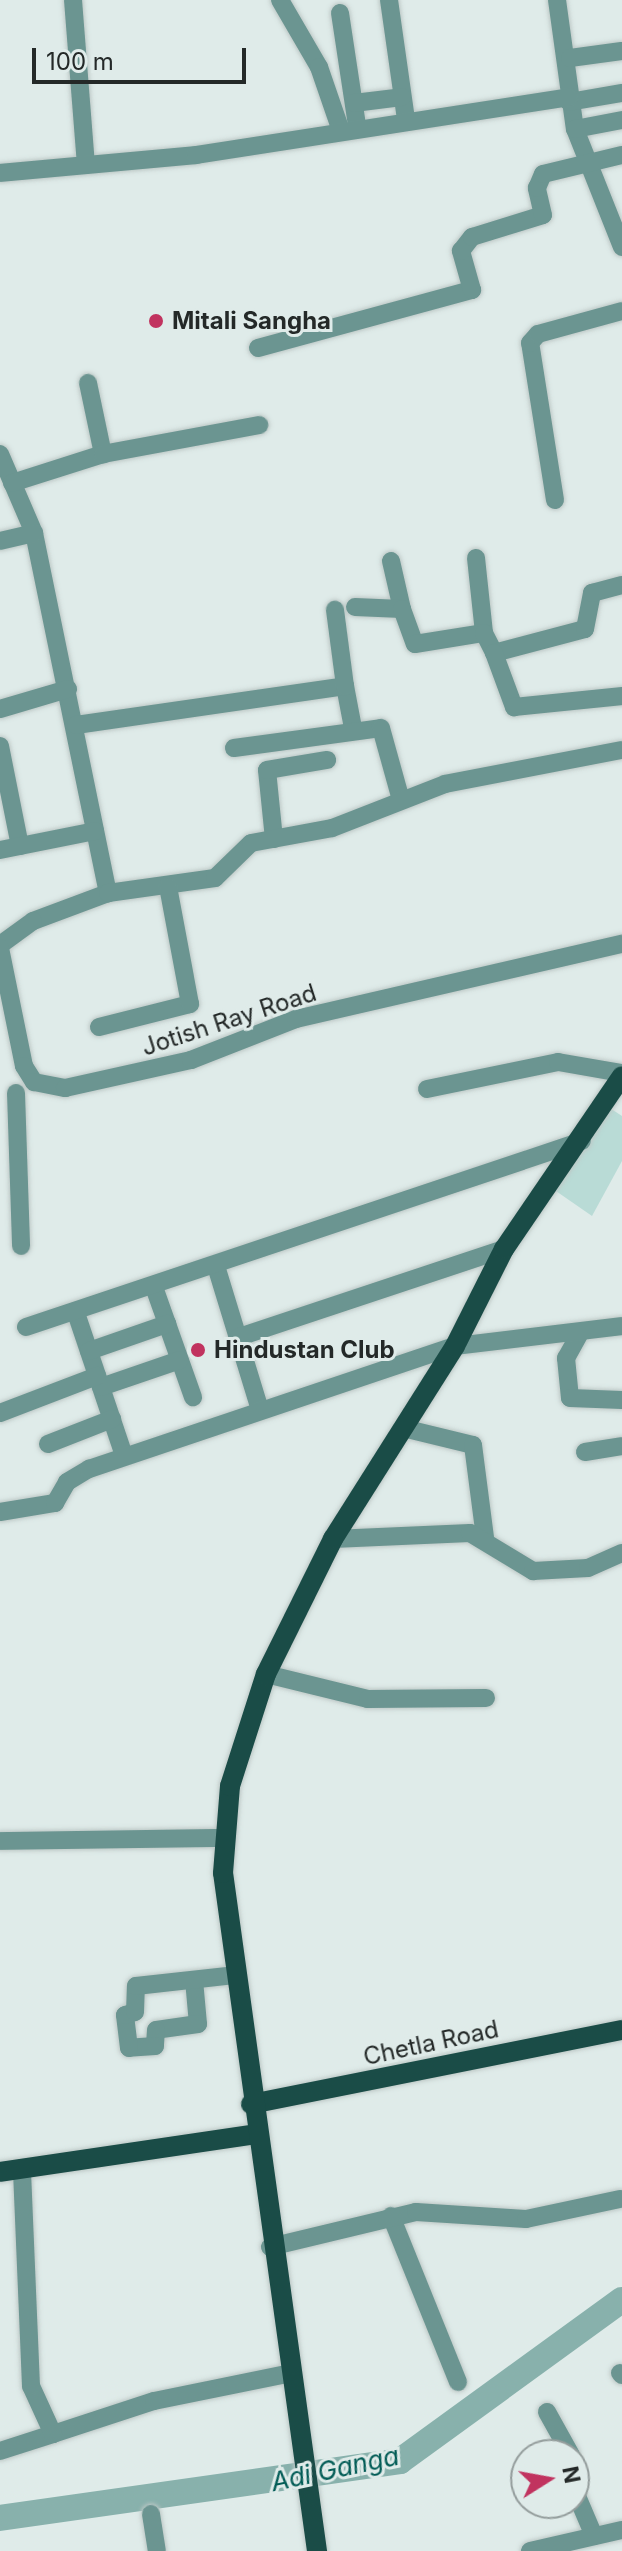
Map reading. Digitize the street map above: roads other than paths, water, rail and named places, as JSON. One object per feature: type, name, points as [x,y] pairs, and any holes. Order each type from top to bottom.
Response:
[{"type":"main road","points":[[316,2544],[294,2412],[292,2373],[270,2247],[236,1975],[223,1838],[230,1786],[266,1674],[333,1539],[455,1346],[504,1249],[582,1141],[622,1074]]},
{"type":"main road","name":"Chetla Road","points":[[251,2104],[622,2030]]},
{"type":"main road","points":[[0,2172],[256,2134]]},
{"type":"street","points":[[73,0],[86,164]]},
{"type":"street","points":[[280,0],[319,67],[348,127]]},
{"type":"street","points":[[389,0],[406,119]]},
{"type":"street","points":[[557,0],[570,58],[569,100],[575,129],[622,247]]},
{"type":"street","points":[[340,13],[354,103],[348,127]]},
{"type":"street","points":[[570,58],[622,51]]},
{"type":"street","points":[[0,173],[196,155],[348,127],[622,93]]},
{"type":"street","points":[[354,103],[402,97]]},
{"type":"street","points":[[575,129],[622,120]]},
{"type":"street","points":[[258,348],[472,290],[461,251],[472,237],[543,215],[537,188],[543,174],[589,158],[622,155]]},
{"type":"street","points":[[555,500],[530,343],[538,334],[622,311]]},
{"type":"street","points":[[88,383],[103,454]]},
{"type":"street","points":[[12,483],[103,454],[259,425]]},
{"type":"street","points":[[0,454],[34,533],[76,725],[108,893]]},
{"type":"street","points":[[0,541],[34,533]]},
{"type":"street","points":[[476,558],[484,633],[514,707],[622,696]]},
{"type":"street","points":[[391,561],[402,609],[415,644],[484,633]]},
{"type":"street","points":[[494,653],[585,629],[592,593],[622,585]]},
{"type":"street","points":[[355,607],[402,609]]},
{"type":"street","points":[[335,610],[353,728]]},
{"type":"street","points":[[76,725],[345,686]]},
{"type":"street","points":[[0,709],[68,689]]},
{"type":"street","points":[[234,748],[353,728],[381,728],[401,800]]},
{"type":"street","points":[[0,746],[20,846]]},
{"type":"street","points":[[21,1246],[8,1096],[34,1082],[0,946],[33,921],[108,893],[215,878],[240,849],[332,828],[401,800],[559,758],[622,750]]},
{"type":"street","points":[[274,839],[267,770],[327,760]]},
{"type":"street","points":[[0,850],[95,831]]},
{"type":"street","points":[[99,1027],[190,1004],[168,887]]},
{"type":"street","name":"Jotish Ray Road","points":[[34,1082],[65,1088],[135,1076],[296,1019],[622,944]]},
{"type":"street","points":[[427,1089],[558,1062],[622,1074]]},
{"type":"street","points":[[26,1327],[154,1287],[582,1141]]},
{"type":"street","points":[[239,1337],[504,1249]]},
{"type":"street","points":[[216,1266],[260,1410]]},
{"type":"street","points":[[154,1287],[193,1397]]},
{"type":"street","points":[[76,1313],[124,1456]]},
{"type":"street","points":[[89,1351],[167,1324]]},
{"type":"street","points":[[0,1512],[55,1503],[74,1477],[124,1456],[455,1346],[622,1326]]},
{"type":"street","points":[[580,1333],[566,1358],[570,1398],[622,1400]]},
{"type":"street","points":[[0,1413],[99,1381],[180,1360]]},
{"type":"street","points":[[48,1444],[112,1419]]},
{"type":"street","points":[[403,1428],[473,1445],[485,1537]]},
{"type":"street","points":[[585,1452],[622,1446]]},
{"type":"street","points":[[333,1539],[485,1537],[533,1571],[588,1568],[622,1553]]},
{"type":"street","points":[[266,1674],[368,1699],[486,1698]]},
{"type":"street","points":[[0,1841],[223,1838]]},
{"type":"street","points":[[194,1980],[198,2024],[156,2030],[155,2046],[129,2048],[125,2015],[135,2012],[136,1986],[236,1975]]},
{"type":"street","points":[[22,2168],[31,2386],[53,2434]]},
{"type":"street","points":[[270,2247],[391,2216],[543,2218],[620,2199]]},
{"type":"street","points":[[391,2216],[458,2382]]},
{"type":"street","points":[[0,2451],[154,2401],[292,2373]]},
{"type":"street","points":[[547,2412],[562,2439]]},
{"type":"street","points":[[151,2514],[157,2551]]},
{"type":"street","points":[[587,2519],[594,2536]]},
{"type":"street","points":[[530,2551],[557,2548],[622,2530]]},
{"type":"waterway","name":"Adi Ganga","points":[[0,2518],[400,2461],[622,2300]]},
{"type":"place","name":"Mitali Sangha","points":[[156,321]]},
{"type":"place","name":"Hindustan Club","points":[[198,1350]]}]
